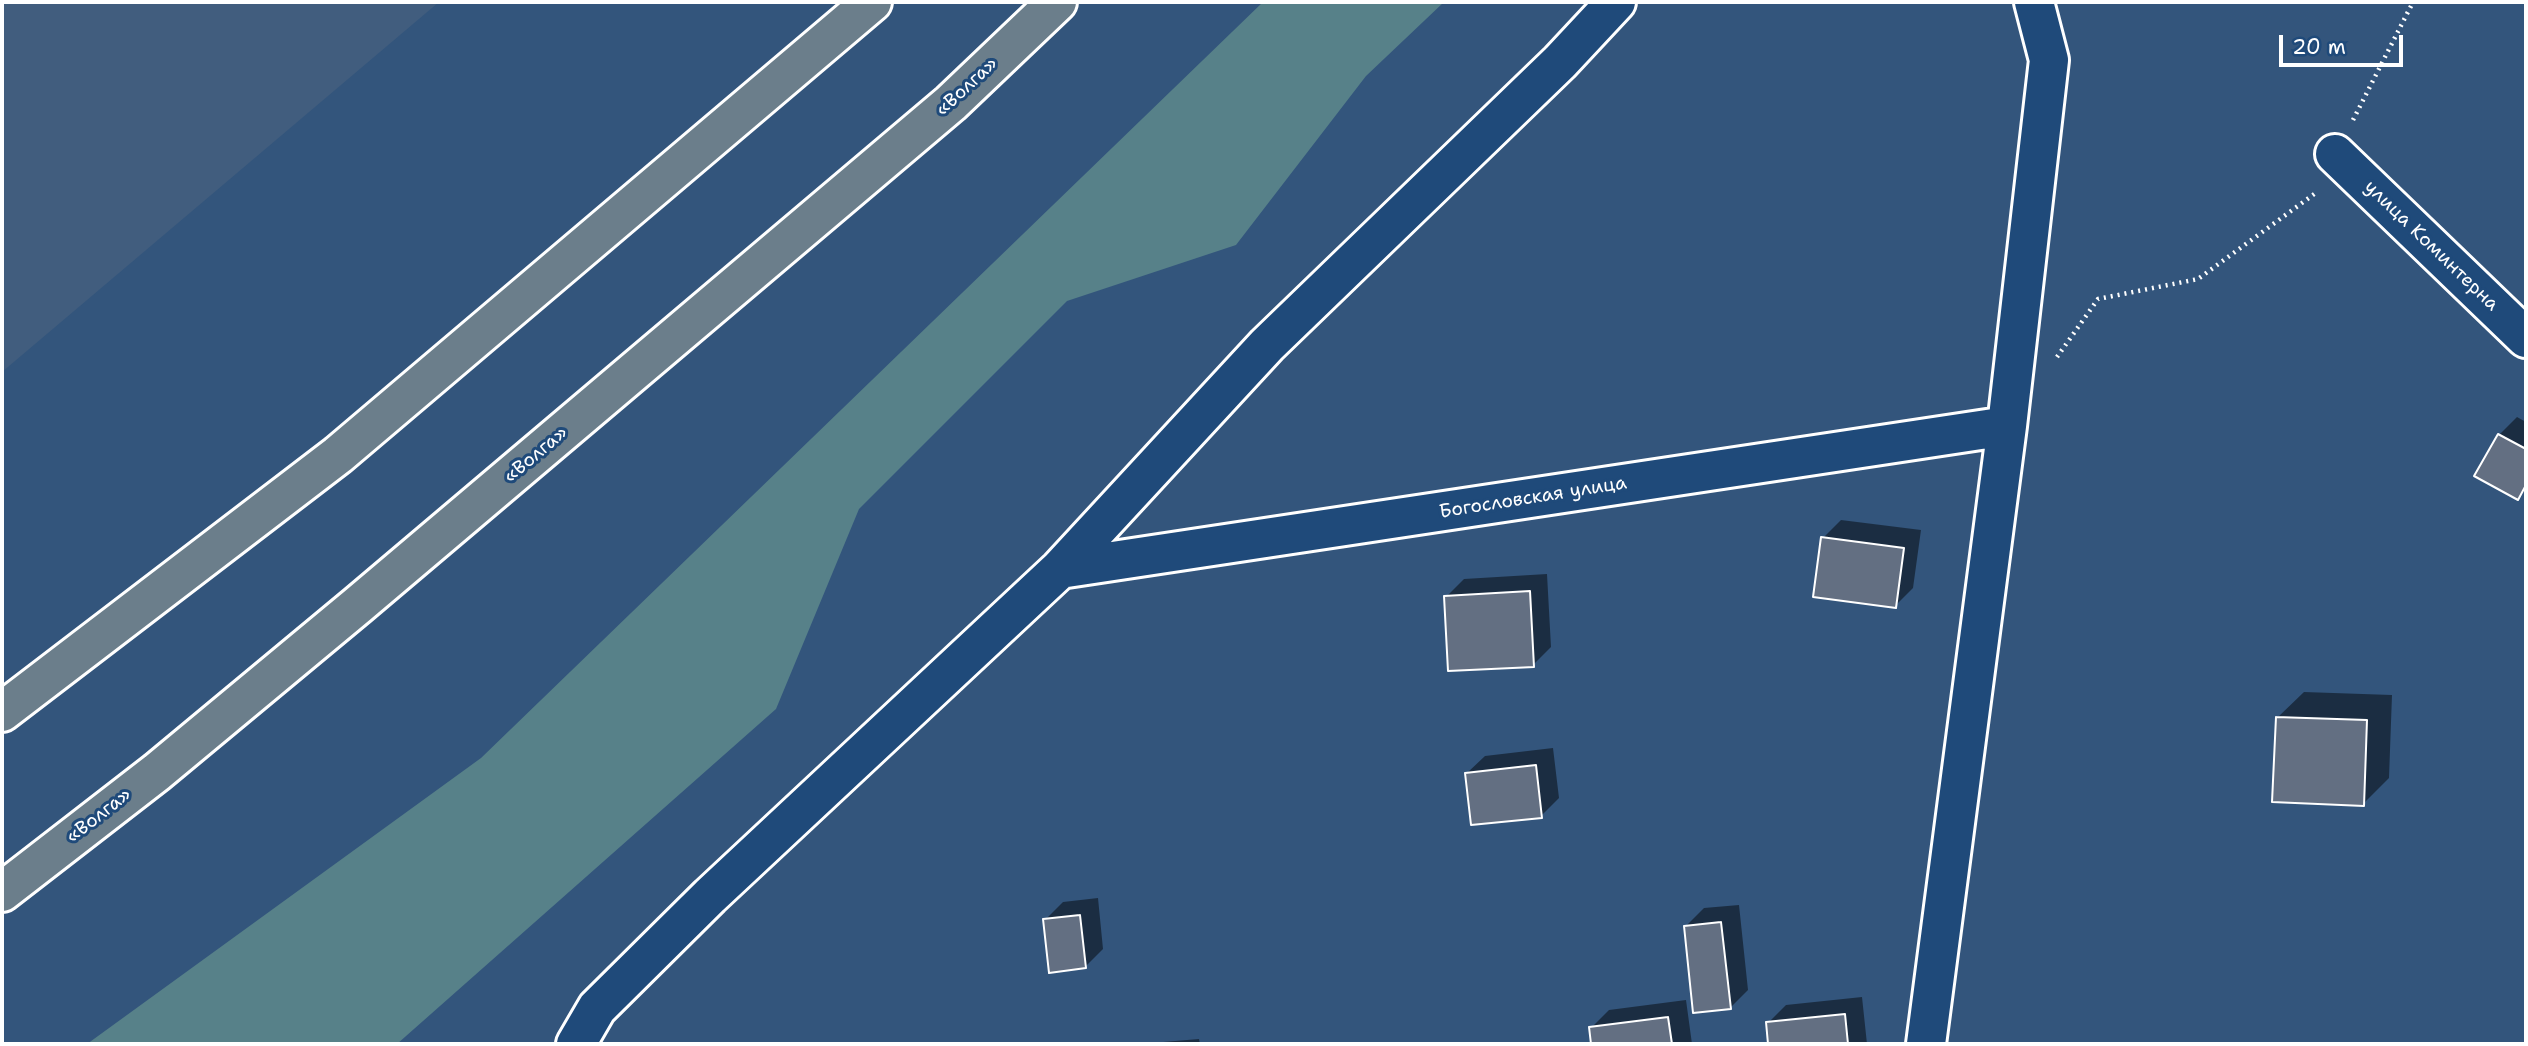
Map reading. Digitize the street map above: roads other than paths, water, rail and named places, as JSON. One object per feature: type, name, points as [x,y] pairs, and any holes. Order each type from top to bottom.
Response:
[{"type":"highway","points":[[2,712],[338,455],[872,2]]},
{"type":"highway","name":"«Волга»","points":[[2,892],[157,772],[380,587],[951,103],[1057,2]]},
{"type":"street","points":[[576,1044],[597,1008],[710,896],[1060,569],[1267,345],[1560,62],[1616,2]]},
{"type":"street","points":[[1926,1044],[2007,426],[2049,60],[2034,2]]},
{"type":"street","name":"улица Коминтерна","points":[[2335,154],[2526,338]]},
{"type":"street","name":"Богословская улица","points":[[1060,569],[2007,426]]}]
